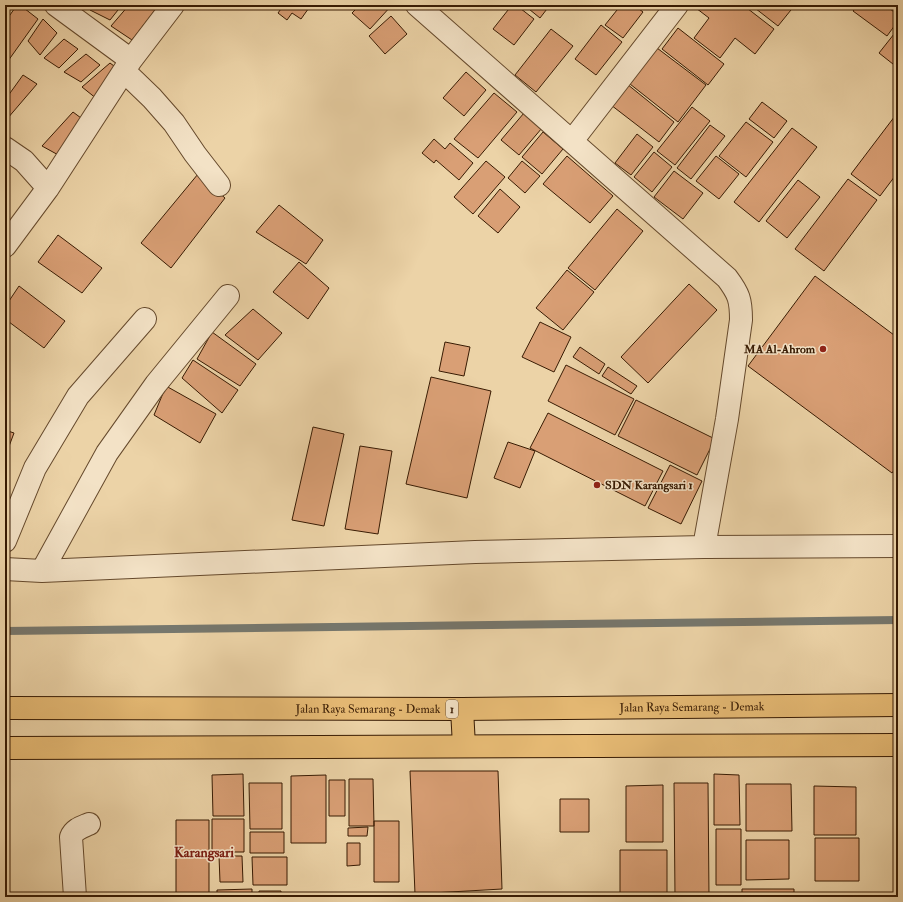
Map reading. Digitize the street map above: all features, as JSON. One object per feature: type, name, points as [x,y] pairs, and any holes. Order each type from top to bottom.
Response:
[{"type":"highway","name":"Jalan Raya Semarang - Demak","points":[[5,708],[462,709],[898,705]]},
{"type":"highway","points":[[462,709],[464,746]]},
{"type":"highway","points":[[5,748],[898,745]]},
{"type":"street","points":[[56,5],[127,65],[152,98],[174,123],[195,154],[219,185]]},
{"type":"street","points":[[5,246],[48,188],[127,65],[172,5]]},
{"type":"street","points":[[417,5],[727,278],[737,291],[741,304],[741,320],[727,419],[704,547]]},
{"type":"street","points":[[572,140],[677,5]]},
{"type":"street","points":[[5,148],[24,161],[48,188]]},
{"type":"street","points":[[42,571],[106,453],[156,384],[228,296]]},
{"type":"street","points":[[5,541],[35,468],[78,396],[145,319]]},
{"type":"street","points":[[5,569],[42,571],[476,552],[704,547],[898,546]]},
{"type":"street","points":[[76,897],[71,836],[73,832],[89,824]]},
{"type":"building","points":[[17,5],[20,5],[38,19],[8,61],[5,59],[5,22]]},
{"type":"building","points":[[75,5],[87,5],[82,11]]},
{"type":"building","points":[[93,5],[122,5],[110,20],[90,10]]},
{"type":"building","points":[[129,5],[159,5],[132,40],[111,26]]},
{"type":"building","points":[[282,5],[311,5],[301,19],[292,13],[287,20],[278,13],[283,6]]},
{"type":"building","points":[[360,5],[392,5],[370,29],[352,13]]},
{"type":"building","points":[[512,5],[516,5],[534,19],[514,45],[493,29]]},
{"type":"building","points":[[524,5],[550,5],[540,18]]},
{"type":"building","points":[[621,5],[634,5],[643,12],[623,38],[605,25]]},
{"type":"building","points":[[692,5],[743,5],[774,29],[755,54],[735,38],[720,58],[694,38],[709,18]]},
{"type":"building","points":[[751,5],[795,5],[778,26]]},
{"type":"building","points":[[858,5],[885,5],[898,15],[898,21],[887,36],[853,11]]},
{"type":"building","points":[[391,16],[407,34],[385,54],[369,36]]},
{"type":"building","points":[[43,19],[57,33],[40,55],[28,41]]},
{"type":"building","points":[[601,25],[622,42],[596,75],[575,59]]},
{"type":"building","points":[[678,28],[724,64],[708,85],[662,49]]},
{"type":"building","points":[[551,29],[573,46],[536,92],[515,75]]},
{"type":"building","points":[[898,29],[898,68],[879,53]]},
{"type":"building","points":[[64,39],[78,49],[59,68],[44,58]]},
{"type":"building","points":[[657,48],[706,85],[678,122],[630,84]]},
{"type":"building","points":[[86,54],[100,65],[81,82],[64,72]]},
{"type":"building","points":[[110,63],[118,69],[97,99],[82,87]]},
{"type":"building","points":[[466,72],[486,90],[464,116],[443,98]]},
{"type":"building","points":[[23,75],[37,84],[7,119],[5,118],[5,100]]},
{"type":"building","points":[[627,84],[674,122],[659,142],[611,105]]},
{"type":"building","points":[[494,93],[517,112],[478,158],[454,139]]},
{"type":"building","points":[[762,102],[787,121],[774,138],[749,119]]},
{"type":"building","points":[[692,107],[710,121],[675,165],[657,151]]},
{"type":"building","points":[[73,112],[85,121],[62,157],[42,146]]},
{"type":"building","points":[[898,112],[898,172],[880,196],[851,174]]},
{"type":"building","points":[[524,113],[542,128],[519,155],[501,140]]},
{"type":"building","points":[[746,122],[773,142],[746,177],[719,156]]},
{"type":"building","points":[[710,125],[725,136],[691,179],[677,168]]},
{"type":"building","points":[[792,128],[817,147],[759,222],[734,202]]},
{"type":"building","points":[[543,132],[563,149],[542,174],[522,157]]},
{"type":"building","points":[[637,134],[653,147],[631,175],[615,163]]},
{"type":"building","points":[[434,139],[445,149],[450,143],[473,163],[459,180],[436,160],[434,163],[422,153]]},
{"type":"building","points":[[654,152],[672,167],[652,192],[634,177]]},
{"type":"building","points":[[567,156],[613,196],[590,223],[543,184]]},
{"type":"building","points":[[716,156],[739,174],[719,199],[696,181]]},
{"type":"building","points":[[486,161],[505,177],[473,214],[454,197]]},
{"type":"building","points":[[522,161],[540,176],[525,193],[508,178]]},
{"type":"building","points":[[674,171],[703,193],[683,219],[654,197]]},
{"type":"building","points":[[198,174],[225,198],[171,268],[141,243]]},
{"type":"building","points":[[848,179],[877,200],[824,271],[795,249]]},
{"type":"building","points":[[798,180],[820,197],[787,238],[766,221]]},
{"type":"building","points":[[500,189],[520,207],[498,233],[478,216]]},
{"type":"building","points":[[279,205],[323,240],[306,264],[256,232]]},
{"type":"building","points":[[617,209],[643,231],[595,290],[568,268]]},
{"type":"building","points":[[58,235],[102,268],[82,293],[38,262]]},
{"type":"building","points":[[299,262],[329,288],[308,319],[273,292]]},
{"type":"building","points":[[567,270],[594,292],[563,330],[536,308]]},
{"type":"building","points":[[815,276],[898,338],[898,465],[892,473],[748,366]]},
{"type":"building","points":[[689,284],[717,310],[648,383],[621,357]]},
{"type":"building","points":[[19,286],[65,321],[44,348],[5,319],[5,307]]},
{"type":"building","points":[[253,309],[282,333],[258,360],[225,335]]},
{"type":"building","points":[[540,322],[571,337],[554,372],[522,357]]},
{"type":"building","points":[[212,332],[256,364],[240,386],[197,359]]},
{"type":"building","points":[[445,342],[470,347],[464,376],[439,371]]},
{"type":"building","points":[[580,347],[605,364],[599,374],[573,357]]},
{"type":"building","points":[[193,360],[238,390],[222,413],[182,378]]},
{"type":"building","points":[[566,365],[634,399],[615,435],[548,401]]},
{"type":"building","points":[[608,367],[637,386],[631,394],[602,376]]},
{"type":"building","points":[[431,377],[491,391],[467,498],[406,484]]},
{"type":"building","points":[[166,386],[216,414],[200,443],[154,415]]},
{"type":"building","points":[[636,400],[715,439],[697,475],[618,436]]},
{"type":"building","points":[[548,413],[663,471],[645,506],[530,448]]},
{"type":"building","points":[[313,427],[344,434],[324,526],[292,520]]},
{"type":"building","points":[[5,430],[14,433],[5,457]]},
{"type":"building","points":[[508,442],[535,451],[520,488],[494,478]]},
{"type":"building","points":[[360,446],[392,451],[378,534],[345,529]]},
{"type":"building","points":[[670,465],[702,481],[681,524],[648,508]]},
{"type":"building","points":[[410,771],[498,771],[502,889],[415,894]]},
{"type":"building","points":[[243,774],[244,816],[213,816],[212,775]]},
{"type":"building","points":[[714,774],[739,775],[740,825],[714,825]]},
{"type":"building","points":[[326,775],[326,843],[291,843],[291,776]]},
{"type":"building","points":[[349,779],[373,779],[374,826],[349,826]]},
{"type":"building","points":[[329,780],[345,780],[345,816],[329,816]]},
{"type":"building","points":[[249,783],[282,783],[282,829],[250,829]]},
{"type":"building","points":[[674,783],[708,783],[709,897],[675,897]]},
{"type":"building","points":[[746,784],[791,784],[792,831],[746,831]]},
{"type":"building","points":[[663,785],[663,842],[626,842],[626,786]]},
{"type":"building","points":[[814,786],[856,787],[856,835],[814,835]]},
{"type":"building","points":[[560,799],[589,799],[589,832],[560,832]]},
{"type":"building","points":[[212,819],[244,819],[244,852],[212,852]]},
{"type":"building","points":[[176,820],[209,820],[209,897],[176,897]]},
{"type":"building","points":[[374,821],[399,821],[399,882],[374,882]]},
{"type":"building","points":[[368,827],[367,836],[348,836],[348,828]]},
{"type":"building","points":[[716,829],[741,829],[741,885],[716,885]]},
{"type":"building","points":[[250,832],[284,832],[284,853],[250,853]]},
{"type":"building","points":[[815,838],[859,838],[859,881],[815,881]]},
{"type":"building","points":[[746,840],[789,840],[789,879],[746,880]]},
{"type":"building","points":[[347,843],[360,843],[360,865],[347,866]]},
{"type":"building","points":[[620,850],[667,850],[667,897],[620,897]]},
{"type":"building","points":[[219,856],[242,856],[243,882],[220,882]]},
{"type":"building","points":[[252,857],[287,857],[287,885],[253,885]]},
{"type":"building","points":[[252,889],[252,897],[217,897],[217,890]]},
{"type":"building","points":[[742,889],[794,889],[794,897],[742,897]]},
{"type":"building","points":[[259,891],[281,891],[281,897],[259,897]]},
{"type":"waterway","points":[[5,631],[898,620]]},
{"type":"place","name":"MA Al-Ahrom","points":[[823,349]]},
{"type":"place","name":"SDN Karangsari 1","points":[[597,485]]},
{"type":"district","name":"Karangsari","points":[[204,852]]}]
